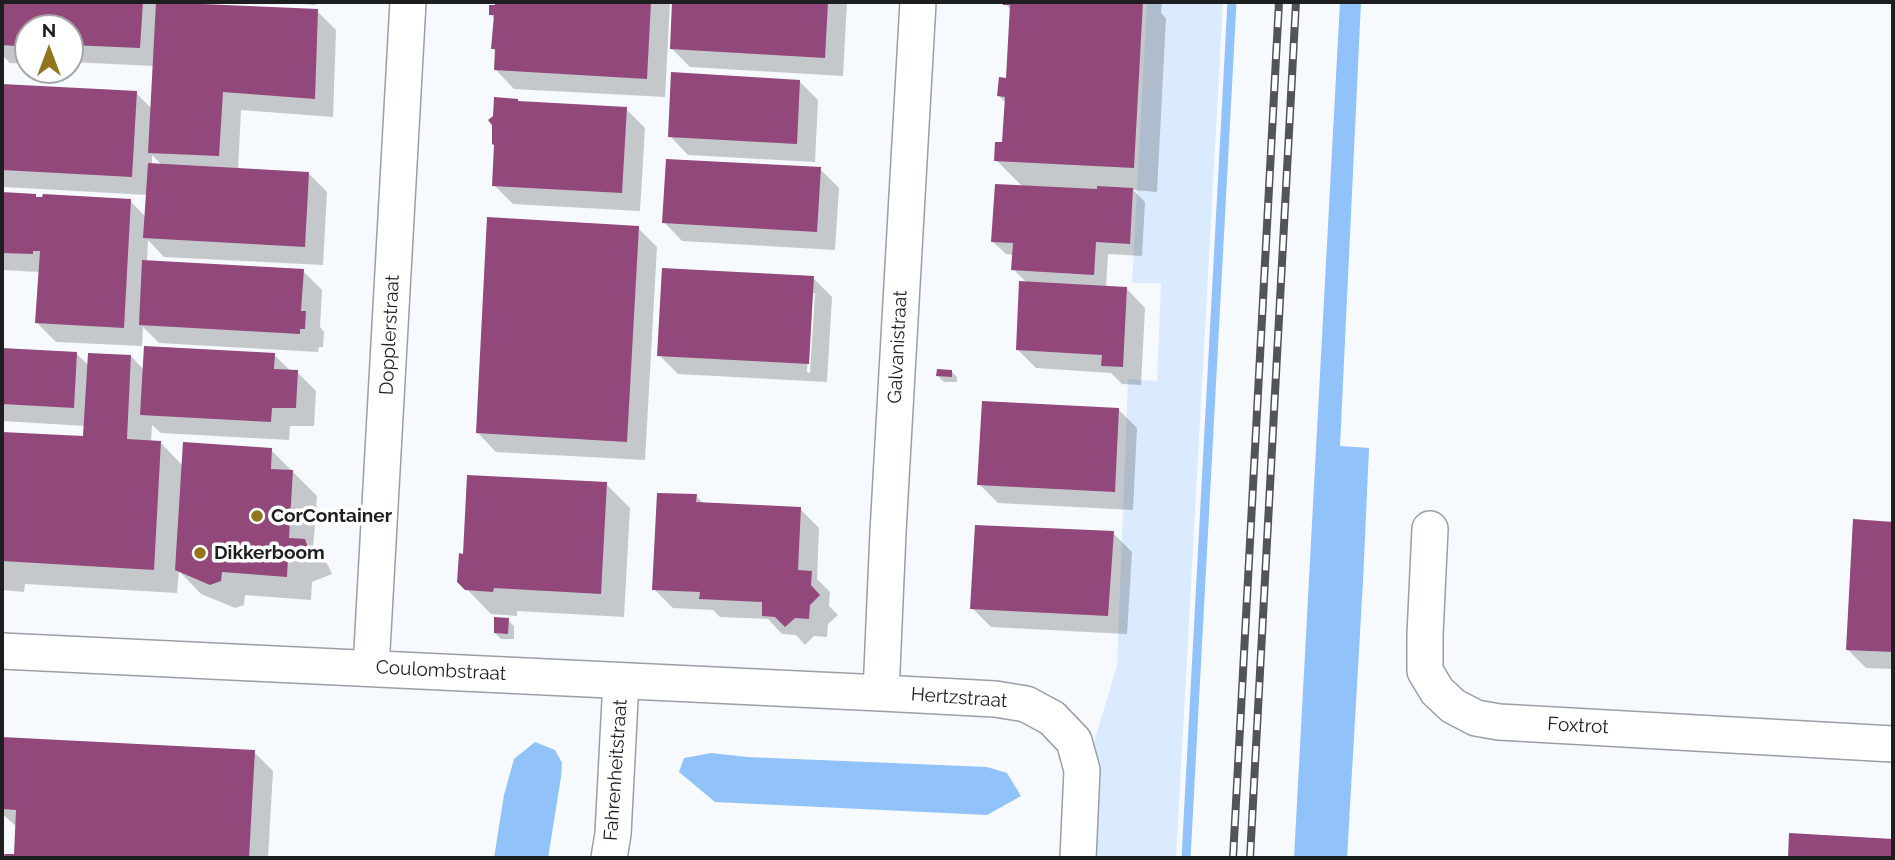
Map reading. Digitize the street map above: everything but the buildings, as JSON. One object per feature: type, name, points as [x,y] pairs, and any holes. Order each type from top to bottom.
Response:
[{"type":"street","name":"Dopplerstraat","points":[[371,668],[408,2]]},
{"type":"street","name":"Galvanistraat","points":[[881,693],[888,518],[918,2]]},
{"type":"street","name":"Foxtrot","points":[[1430,529],[1426,671],[1437,691],[1454,706],[1476,718],[1499,722],[1893,744]]},
{"type":"street","name":"Coulombstraat","points":[[2,651],[881,693]]},
{"type":"street","name":"Fahrenheitstraat","points":[[609,858],[613,834],[621,681]]},
{"type":"street","name":"Hertzstraat","points":[[881,693],[995,699],[1026,704],[1052,718],[1074,741],[1082,769],[1078,858]]},
{"type":"shaded area","points":[[1147,2],[1223,2],[1176,858],[1093,858],[1097,754],[1093,745],[1117,666],[1128,379],[1157,381],[1161,283],[1132,283]]},
{"type":"water","points":[[1340,2],[1361,2],[1340,446],[1369,448],[1363,581],[1347,858],[1294,858]]},
{"type":"water","points":[[535,742],[555,750],[562,763],[548,858],[494,858],[504,795],[514,759]]},
{"type":"water","points":[[711,753],[747,757],[987,767],[1007,773],[1021,796],[987,815],[715,802],[679,772],[684,758]]},
{"type":"waterway","points":[[1186,858],[1232,2]]},
{"type":"railway","points":[[1233,858],[1279,2]]},
{"type":"railway","points":[[1250,858],[1296,2]]},
{"type":"place","name":"CorContainer","points":[[257,516]]},
{"type":"place","name":"Dikkerboom","points":[[200,553]]}]
